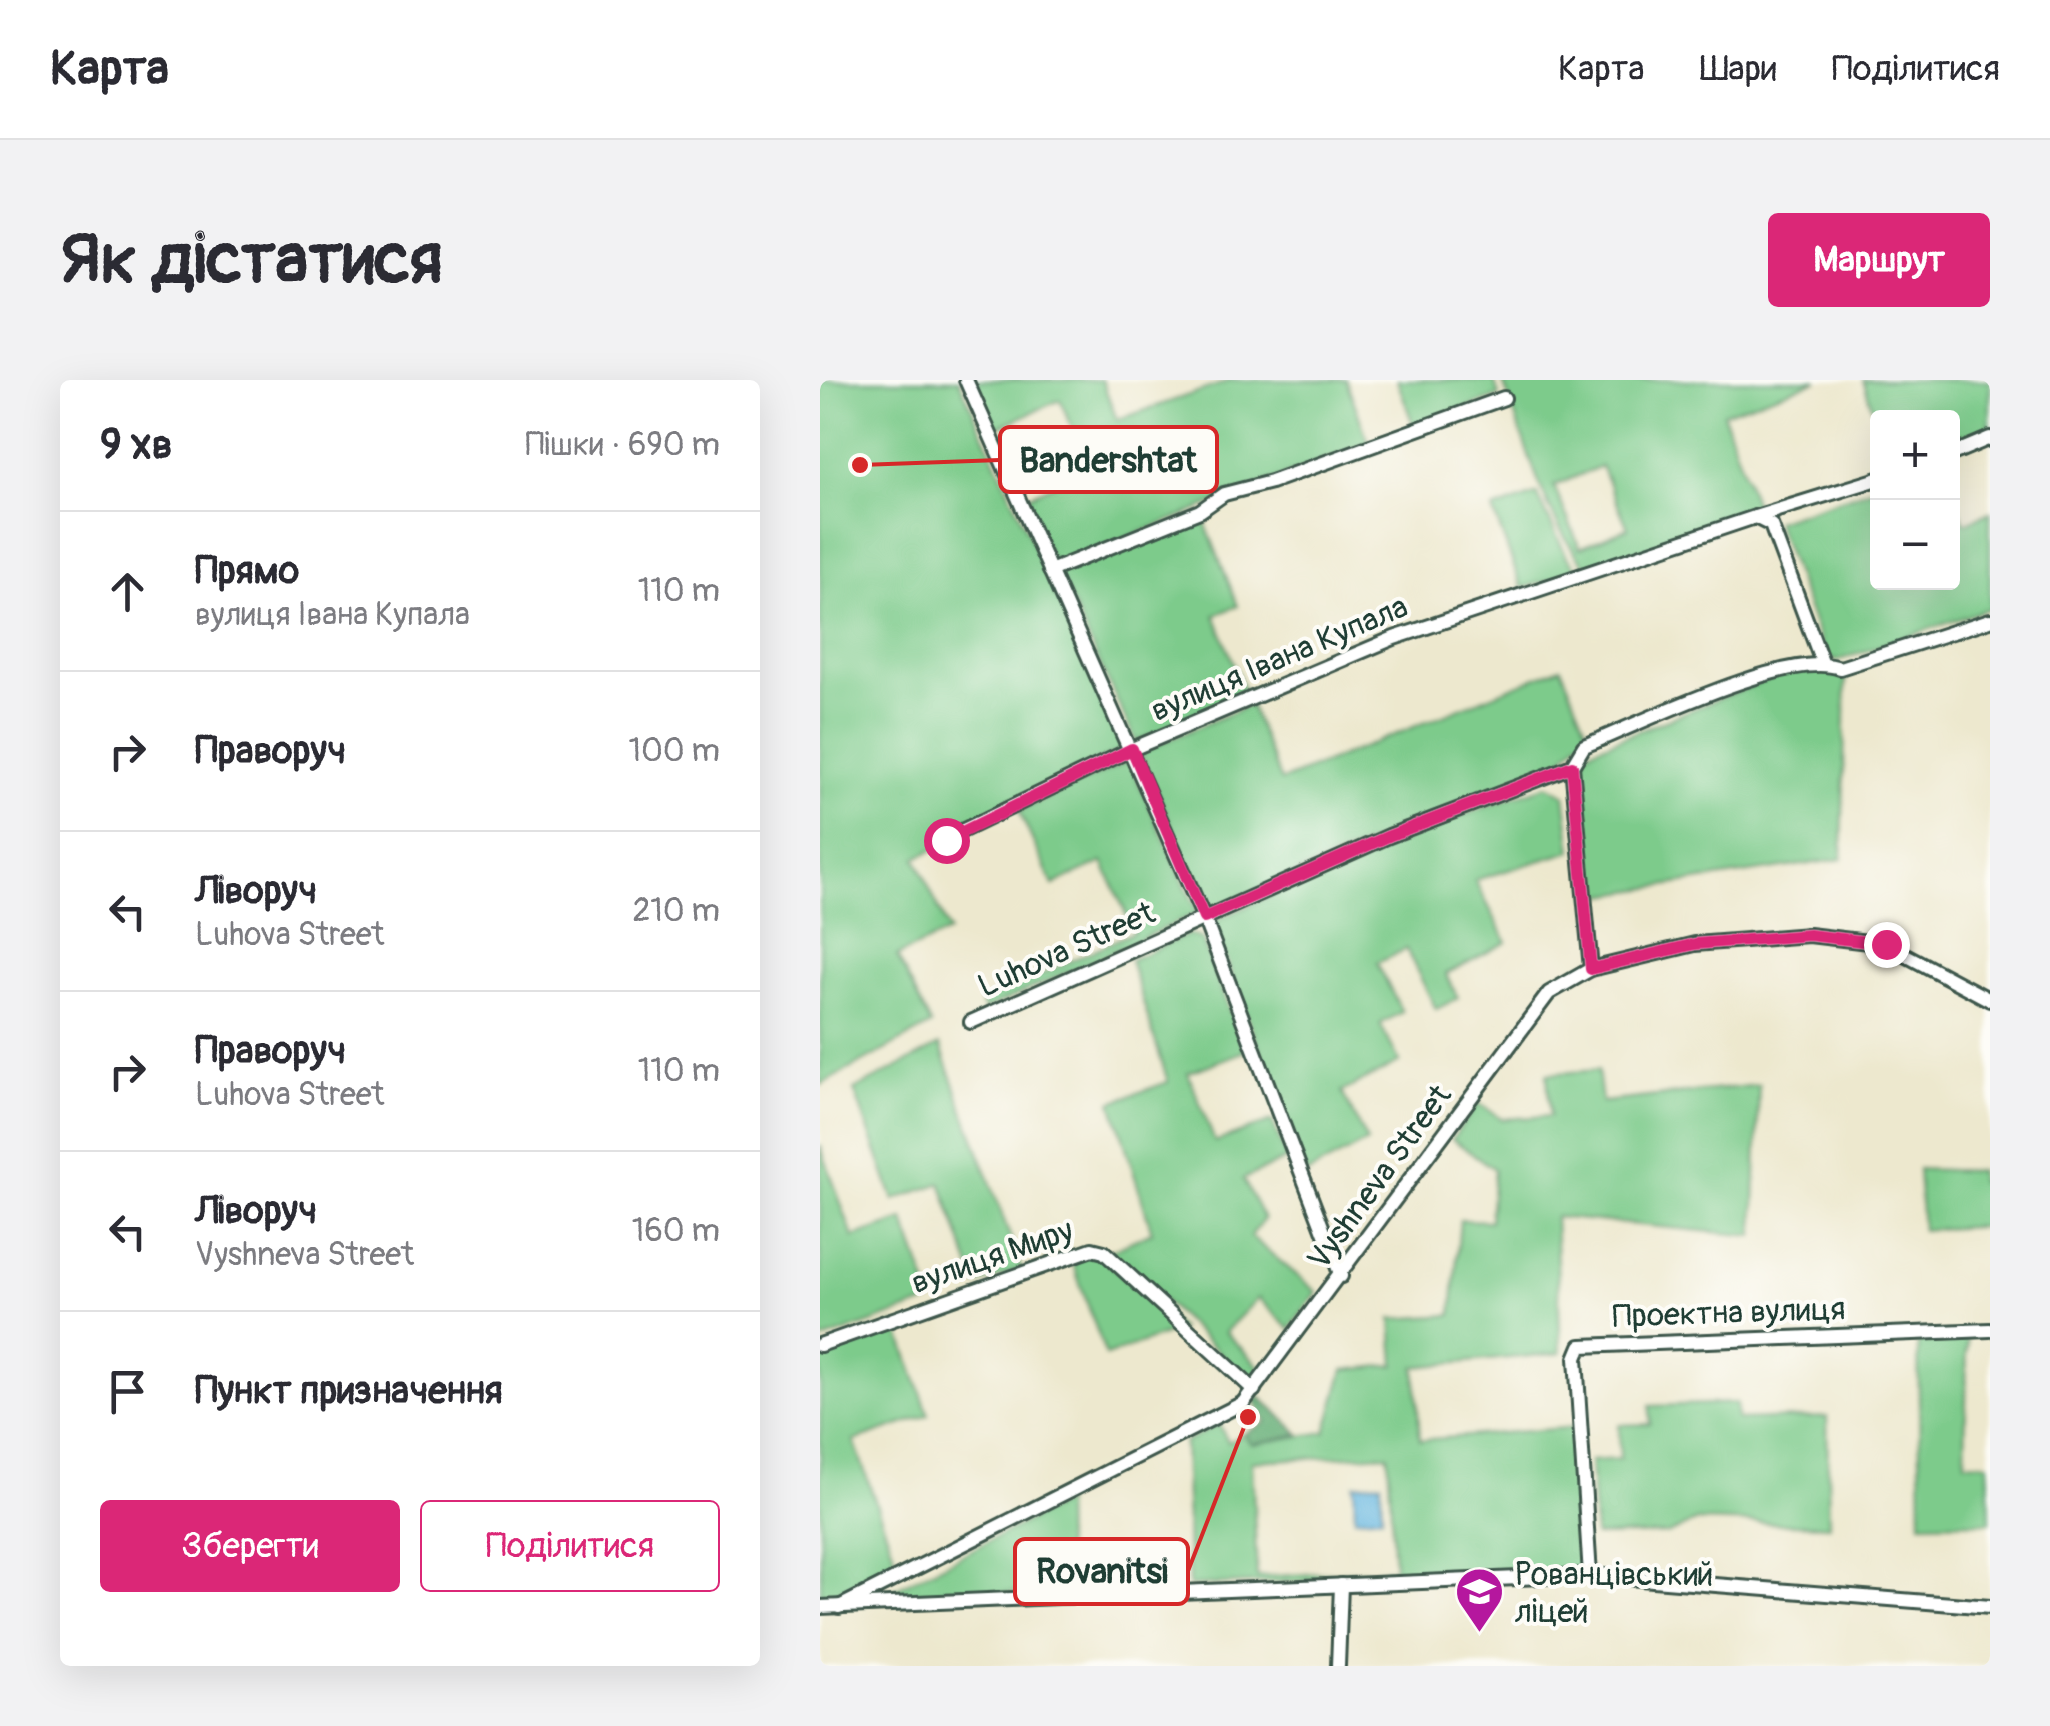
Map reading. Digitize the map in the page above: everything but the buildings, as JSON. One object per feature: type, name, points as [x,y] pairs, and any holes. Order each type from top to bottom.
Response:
[{"type":"street","points":[[966,380],[1204,918],[1341,1276]]},
{"type":"street","points":[[1050,572],[1200,512],[1224,494],[1272,482],[1504,398]]},
{"type":"street","points":[[1960,451],[1990,438]]},
{"type":"street","points":[[1755,517],[1870,481]]},
{"type":"street","points":[[1755,517],[1770,524],[1822,662]]},
{"type":"street","name":"вулиця Івана Купала","points":[[946,840],[1132,749],[1394,638],[1755,517]]},
{"type":"street","name":"Luhova Street","points":[[971,1022],[1389,836],[1572,766],[1584,746],[1786,666],[1822,662],[1840,668],[1990,620]]},
{"type":"street","points":[[1572,766],[1591,969]]},
{"type":"street","name":"Vyshneva Street","points":[[839,1607],[1242,1404],[1549,993],[1591,969],[1695,944],[1809,935],[1886,944],[1990,1000]]},
{"type":"street","name":"вулиця Миру","points":[[820,1346],[1092,1249],[1104,1252],[1254,1390]]},
{"type":"street","name":"Проектна вулиця","points":[[1590,1575],[1576,1358],[1582,1346],[1990,1330]]},
{"type":"street","points":[[820,1608],[1590,1575],[1990,1606]]},
{"type":"street","points":[[1338,1666],[1341,1585]]},
{"type":"green space","points":[[820,380],[959,380],[1125,748],[938,837],[941,846],[916,858],[949,932],[897,956],[931,1025],[820,1085]]},
{"type":"green space","points":[[973,380],[1102,380],[1117,420],[1232,380],[1346,380],[1369,443],[1054,566],[1024,498],[1090,468],[1060,400],[994,429]]},
{"type":"green space","points":[[1397,380],[1494,380],[1499,396],[1414,427]]},
{"type":"green space","points":[[1502,380],[1818,380],[1723,413],[1757,511],[1589,570],[1573,550],[1548,504]],"holes":[[[1601,466],[1628,528],[1580,548],[1554,486]]]},
{"type":"green space","points":[[1863,380],[1990,380],[1990,430],[1960,443],[1960,410],[1873,410]]},
{"type":"green space","points":[[1870,489],[1870,590],[1960,590],[1960,511],[1965,523],[1990,512],[1990,608],[1837,661],[1826,657],[1775,521]]},
{"type":"green space","points":[[1537,494],[1567,557],[1580,572],[1522,588],[1493,510]]},
{"type":"green space","points":[[1202,515],[1238,606],[1215,615],[1246,695],[1136,742],[1058,573]]},
{"type":"green space","points":[[1561,667],[1590,737],[1579,741],[1557,765],[1208,910],[1140,752],[1250,705],[1281,781]]},
{"type":"green space","points":[[1819,669],[1835,675],[1846,672],[1842,859],[1590,897],[1581,765],[1587,751],[1787,672]]},
{"type":"green space","points":[[1129,761],[1198,913],[984,1010],[981,1002],[1134,932],[1103,862],[1053,885],[1019,811]]},
{"type":"green space","points":[[1547,785],[1565,794],[1572,851],[1475,880],[1507,942],[1446,974],[1458,998],[1436,1009],[1406,949],[1377,963],[1402,1012],[1380,1024],[1400,1062],[1342,1092],[1367,1142],[1306,1174],[1212,922],[1391,841]]},
{"type":"green space","points":[[1189,934],[1202,939],[1245,1051],[1188,1073],[1215,1142],[1272,1121],[1287,1159],[1243,1179],[1264,1219],[1250,1236],[1317,1292],[1290,1329],[1258,1298],[1225,1332],[1261,1368],[1251,1382],[1110,1251],[1152,1232],[1112,1102],[1168,1082],[1130,960]]},
{"type":"green space","points":[[940,1045],[1022,1269],[977,1285],[941,1183],[894,1200],[854,1090]]},
{"type":"green space","points":[[1598,1070],[1602,1102],[1759,1085],[1754,1236],[1555,1217],[1561,1353],[1415,1367],[1420,1440],[1575,1427],[1582,1569],[1189,1586],[1184,1443],[1219,1424],[1228,1442],[1244,1434],[1252,1444],[1326,1432],[1344,1370],[1395,1365],[1392,1319],[1452,1315],[1460,1220],[1490,1221],[1494,1169],[1452,1139],[1478,1103],[1502,1119],[1550,1116],[1547,1074]],"holes":[[[1388,1454],[1394,1569],[1257,1577],[1252,1461]]]},
{"type":"green space","points":[[820,1145],[853,1237],[904,1220],[933,1301],[820,1341]]},
{"type":"green space","points":[[1918,1169],[1979,1171],[1979,1182],[1990,1183],[1990,1226],[1922,1230]]},
{"type":"green space","points":[[1092,1253],[1102,1256],[1181,1329],[1106,1356],[1072,1261]]},
{"type":"green space","points":[[896,1323],[929,1415],[854,1441],[898,1565],[821,1599],[820,1350]]},
{"type":"green space","points":[[1967,1338],[1965,1462],[1988,1463],[1990,1522],[1921,1523],[1918,1340]]},
{"type":"green space","points":[[1259,1396],[1300,1434],[1251,1444],[1244,1434],[1266,1422],[1255,1401]]},
{"type":"green space","points":[[1736,1403],[1737,1420],[1827,1417],[1829,1525],[1697,1521],[1668,1534],[1595,1536],[1590,1461],[1620,1459],[1619,1425],[1650,1424],[1650,1406]]},
{"type":"green space","points":[[1064,1503],[1066,1591],[891,1595],[891,1591]]},
{"type":"water","points":[[1381,1482],[1382,1516],[1355,1518],[1354,1484]]},
{"type":"place","name":"Bandershtat","points":[[860,465]]},
{"type":"place","name":"Rovanitsi","points":[[1248,1417]]},
{"type":"place","name":"Рованцівський ліцей","points":[[1480,1634]]},
{"type":"route","points":[[946,840],[1132,749],[1204,918],[1389,836],[1572,766],[1591,969],[1695,944],[1809,935],[1886,944]]}]
